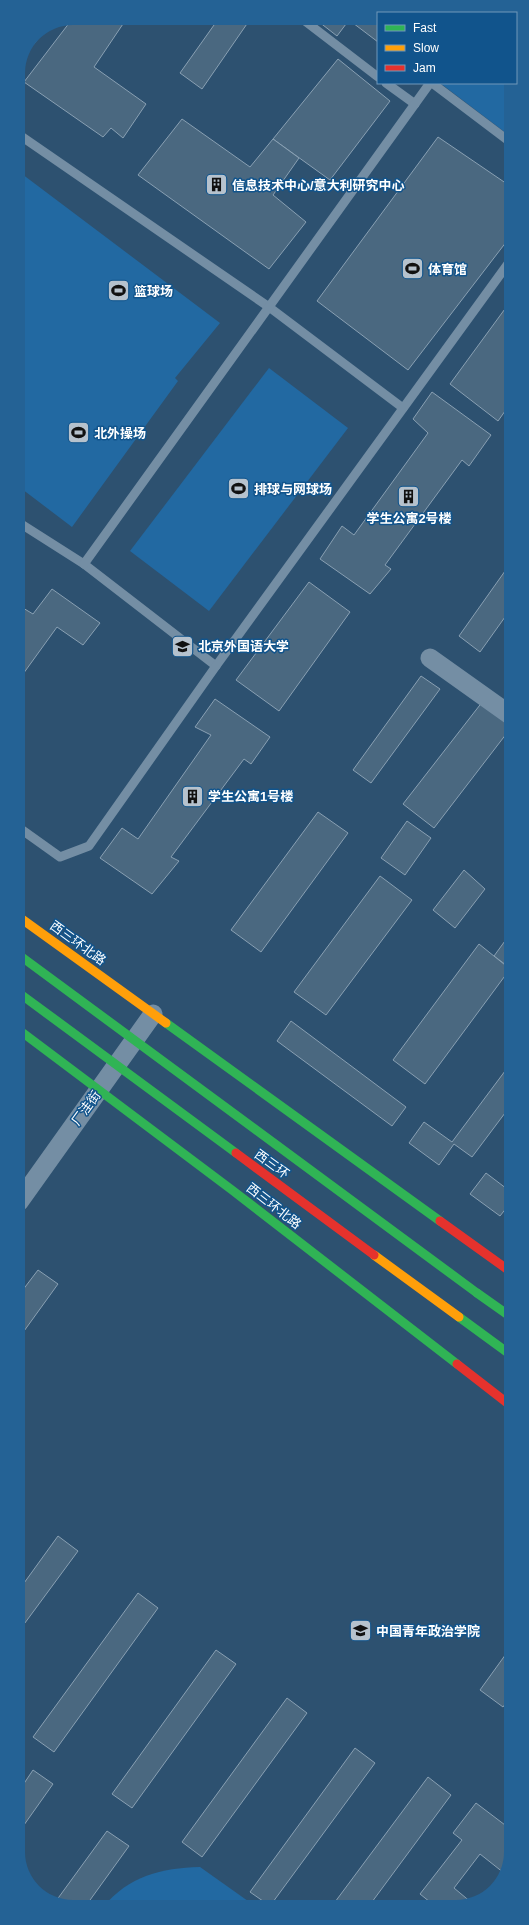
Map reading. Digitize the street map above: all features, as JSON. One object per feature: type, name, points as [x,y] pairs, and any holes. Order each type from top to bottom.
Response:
[{"type":"main road","name":"西三环北路","points":[[25,922],[504,1267]]},
{"type":"main road","name":"西三环","points":[[25,960],[504,1312]]},
{"type":"main road","name":"西三环","points":[[25,997],[504,1350]]},
{"type":"main road","name":"西三环北路","points":[[25,1035],[232,1190],[504,1401]]},
{"type":"street","points":[[430,658],[504,711]]},
{"type":"street","name":"厂洼街","points":[[25,1194],[153,1014]]},
{"type":"lane","points":[[310,25],[377,76]]},
{"type":"lane","points":[[387,84],[415,104]]},
{"type":"lane","points":[[84,564],[430,84]]},
{"type":"lane","points":[[432,84],[504,138]]},
{"type":"lane","points":[[25,139],[269,307],[403,408]]},
{"type":"lane","points":[[25,832],[60,857],[89,846],[216,666],[504,269]]},
{"type":"lane","points":[[25,526],[84,564],[216,666]]},
{"type":"shaded area","points":[[441,84],[504,84],[504,131]]},
{"type":"shaded area","points":[[25,176],[220,323],[175,378],[178,381],[72,527],[25,491]]},
{"type":"shaded area","name":"排球与网球场","points":[[269,368],[348,428],[209,611],[130,551]]},
{"type":"shaded area","points":[[200,1867],[247,1900],[109,1900],[135,1881],[159,1872]]},
{"type":"building","points":[[122,25],[94,67],[146,104],[123,138],[111,128],[103,137],[25,83],[67,26]]},
{"type":"building","points":[[214,25],[246,25],[202,89],[180,73]]},
{"type":"building","points":[[323,25],[345,25],[337,36]]},
{"type":"building","points":[[356,25],[377,25],[377,41]]},
{"type":"building","points":[[338,59],[390,101],[330,180],[273,139]]},
{"type":"building","name":"信息技术中心/意大利研究中心","points":[[182,119],[250,167],[273,139],[299,158],[273,195],[306,222],[269,269],[138,175]]},
{"type":"building","name":"体育馆","points":[[438,137],[504,182],[504,245],[408,370],[317,301]]},
{"type":"building","points":[[504,310],[504,412],[498,421],[450,384]]},
{"type":"building","name":"学生公寓2号楼","points":[[432,392],[491,435],[469,466],[462,460],[385,565],[391,569],[370,594],[320,559],[342,526],[354,535],[428,433],[413,419]]},
{"type":"building","points":[[504,572],[504,618],[480,652],[459,636]]},
{"type":"building","points":[[309,582],[350,612],[279,711],[236,680]]},
{"type":"building","points":[[52,589],[100,623],[83,645],[57,627],[25,671],[25,609],[33,614]]},
{"type":"building","points":[[421,676],[440,689],[371,783],[353,770]]},
{"type":"building","name":"学生公寓1号楼","points":[[215,699],[270,737],[251,764],[244,759],[171,857],[179,861],[152,894],[100,858],[122,828],[138,839],[211,735],[195,727]]},
{"type":"building","points":[[483,701],[504,717],[504,737],[434,828],[403,804]]},
{"type":"building","points":[[318,812],[348,833],[261,952],[231,930]]},
{"type":"building","points":[[407,821],[431,838],[405,875],[381,858]]},
{"type":"building","points":[[464,870],[485,889],[455,928],[433,910]]},
{"type":"building","points":[[380,876],[412,900],[326,1015],[294,992]]},
{"type":"building","points":[[504,942],[504,964],[494,956]]},
{"type":"building","points":[[479,944],[504,964],[504,977],[425,1084],[393,1060]]},
{"type":"building","points":[[291,1021],[406,1107],[392,1126],[277,1041]]},
{"type":"building","points":[[504,1072],[504,1114],[472,1157],[454,1144],[439,1165],[409,1143],[424,1122],[452,1142]]},
{"type":"building","points":[[486,1173],[504,1187],[504,1211],[500,1216],[470,1194]]},
{"type":"building","points":[[38,1270],[58,1284],[25,1330],[25,1287]]},
{"type":"building","points":[[58,1536],[78,1551],[25,1623],[25,1582]]},
{"type":"building","points":[[138,1593],[158,1608],[54,1752],[33,1737]]},
{"type":"building","points":[[216,1650],[236,1664],[132,1808],[112,1794]]},
{"type":"building","points":[[504,1657],[504,1706],[503,1707],[480,1690]]},
{"type":"building","points":[[287,1698],[307,1713],[202,1857],[182,1842]]},
{"type":"building","points":[[355,1748],[375,1763],[274,1900],[261,1900],[250,1892]]},
{"type":"building","points":[[33,1770],[53,1784],[25,1824],[25,1782]]},
{"type":"building","points":[[428,1777],[451,1795],[373,1900],[336,1900]]},
{"type":"building","points":[[476,1803],[504,1824],[504,1852],[500,1870],[480,1854],[454,1888],[467,1898],[428,1900],[420,1894],[462,1840],[453,1833]]},
{"type":"building","points":[[107,1831],[129,1846],[90,1900],[70,1900],[59,1897]]},
{"type":"traffic: fast","points":[[25,959],[477,1293]]},
{"type":"traffic: fast","points":[[25,997],[236,1153]]},
{"type":"traffic: fast","points":[[166,1023],[440,1221]]},
{"type":"traffic: fast","points":[[25,1035],[232,1190],[457,1364]]},
{"type":"traffic: fast","points":[[477,1293],[504,1312]]},
{"type":"traffic: fast","points":[[459,1317],[504,1350]]},
{"type":"traffic: slow","points":[[25,921],[166,1023]]},
{"type":"traffic: slow","points":[[374,1255],[459,1317]]},
{"type":"traffic: jam","points":[[236,1153],[374,1255]]},
{"type":"traffic: jam","points":[[440,1221],[504,1267]]},
{"type":"traffic: jam","points":[[457,1364],[504,1401]]},
{"type":"place","name":"信息技术中心/意大利研究中心","points":[[216,185]]},
{"type":"place","name":"体育馆","points":[[413,269]]},
{"type":"place","name":"篮球场","points":[[119,291]]},
{"type":"place","name":"北外操场","points":[[79,433]]},
{"type":"place","name":"排球与网球场","points":[[239,489]]},
{"type":"place","name":"学生公寓2号楼","points":[[409,496]]},
{"type":"place","name":"北京外国语大学","points":[[182,646]]},
{"type":"place","name":"学生公寓1号楼","points":[[192,796]]},
{"type":"place","name":"中国青年政治学院","points":[[360,1631]]}]
